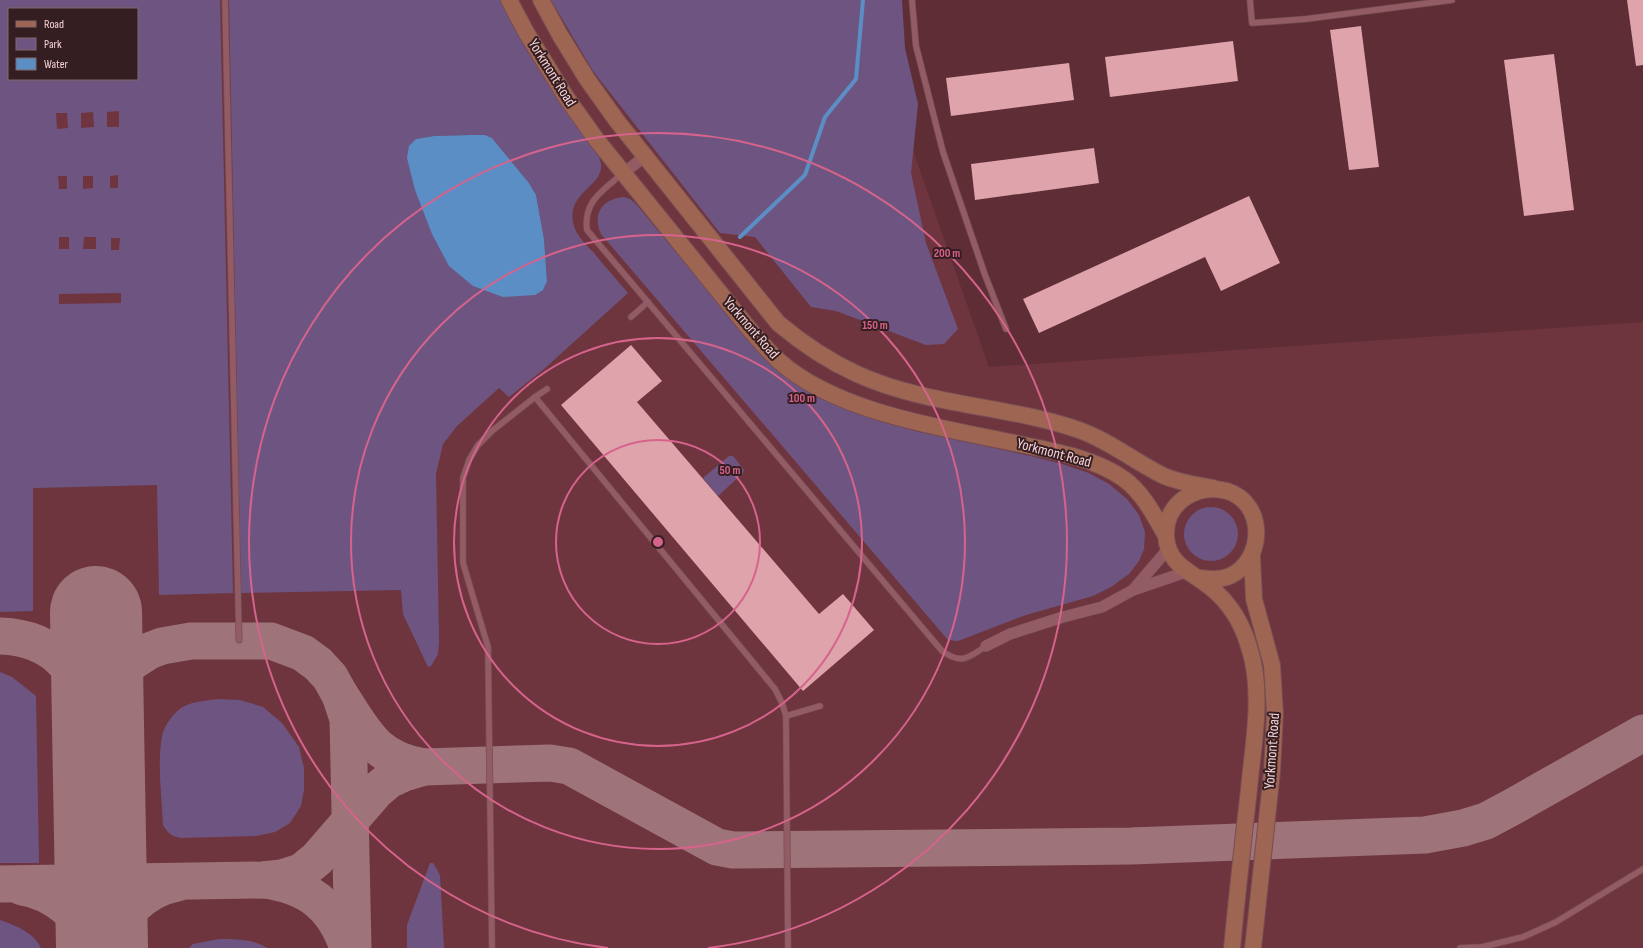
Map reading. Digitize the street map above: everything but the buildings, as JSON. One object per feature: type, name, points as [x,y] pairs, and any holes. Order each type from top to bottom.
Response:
[{"type":"street","name":"Yorkmont Road","points":[[509,0],[526,32],[566,97],[596,139],[759,340],[780,361],[794,372],[831,393],[879,412],[1051,451],[1096,464],[1124,479],[1148,506],[1167,542],[1175,562],[1216,592],[1235,614],[1250,649],[1255,678],[1255,732],[1232,948]]},
{"type":"street","name":"Yorkmont Road","points":[[541,0],[587,79],[617,121],[778,323],[810,349],[857,374],[890,386],[937,398],[1021,415],[1078,430],[1111,444],[1166,476],[1184,482],[1229,492],[1242,500],[1252,512],[1257,526],[1257,542],[1252,556],[1242,568],[1229,576],[1214,580],[1193,575]]},
{"type":"street","points":[[624,173],[645,156]]},
{"type":"street","points":[[1133,590],[1167,542],[1168,520],[1175,506],[1186,496],[1199,490],[1214,488]]},
{"type":"street","name":"Yorkmont Road","points":[[1252,556],[1254,599],[1272,665],[1275,713],[1272,772],[1253,948]]},
{"type":"street","points":[[986,646],[1010,634],[1102,607],[1133,590],[1193,575]]},
{"type":"lane","points":[[225,0],[239,640]]},
{"type":"lane","points":[[912,0],[916,46],[943,152],[1006,329]]},
{"type":"lane","points":[[1250,0],[1252,23],[1306,19],[1452,0]]},
{"type":"lane","points":[[624,173],[599,193],[589,206],[585,219],[587,230],[942,651],[952,658],[961,660],[969,658],[986,646]]},
{"type":"lane","points":[[631,317],[648,302]]},
{"type":"lane","points":[[492,948],[488,647],[463,563],[463,478],[469,460],[478,446],[492,431],[547,389]]},
{"type":"lane","points":[[535,397],[775,688],[782,703],[786,716],[788,948]]},
{"type":"lane","points":[[786,716],[820,706]]},
{"type":"lane","points":[[1460,948],[1482,947],[1523,937],[1556,922],[1643,869]]},
{"type":"shaded area","points":[[0,0],[897,0],[904,125],[989,367],[1643,322],[1643,948],[0,948]]},
{"type":"green space","points":[[0,0],[220,0],[233,593],[159,595],[157,485],[33,488],[33,611],[0,612]],"holes":[[[119,111],[119,127],[107,127],[107,112]],[[93,112],[94,127],[81,128],[81,113]],[[56,113],[67,113],[68,128],[57,129]],[[118,175],[118,188],[110,188],[110,176]],[[58,176],[67,176],[67,189],[59,189]],[[83,176],[93,176],[93,188],[83,189]],[[59,237],[69,237],[69,249],[59,249]],[[84,237],[96,237],[96,249],[83,249]],[[111,238],[120,238],[119,250],[111,250]],[[121,293],[121,303],[59,304],[59,294]]]},
{"type":"green space","points":[[229,0],[500,0],[519,37],[558,100],[599,156],[601,165],[600,173],[596,180],[578,199],[574,207],[572,217],[575,229],[583,242],[628,293],[544,369],[509,397],[499,388],[457,426],[443,444],[436,474],[439,641],[438,654],[431,666],[428,667],[403,614],[401,590],[241,593]],"holes":[[[485,135],[492,138],[529,183],[536,195],[544,239],[547,281],[416,139],[434,136]]]},
{"type":"green space","points":[[551,0],[902,0],[905,48],[918,104],[911,173],[926,243],[958,329],[944,344],[926,345],[836,311],[811,307],[755,237],[720,233],[593,71]]},
{"type":"green space","points":[[624,197],[630,199],[636,204],[742,332],[763,353],[849,409],[876,420],[915,431],[1062,464],[1089,473],[1109,484],[1127,499],[1139,515],[1145,532],[1144,549],[1139,561],[1129,574],[1111,587],[1093,596],[1026,615],[958,641],[948,640],[601,234],[598,220],[601,209],[610,201],[616,198]]},
{"type":"green space","points":[[729,456],[733,456],[744,470],[743,473],[718,496],[703,478]]},
{"type":"green space","points":[[1206,507],[1216,507],[1226,511],[1234,519],[1238,529],[1238,539],[1234,549],[1226,557],[1216,561],[1206,561],[1196,557],[1188,549],[1184,539],[1184,529],[1188,519],[1196,511]]},
{"type":"green space","points":[[0,672],[12,677],[36,696],[39,863],[0,863]]},
{"type":"green space","points":[[217,699],[240,700],[263,707],[282,723],[299,747],[304,768],[304,790],[301,806],[290,823],[275,832],[256,836],[181,838],[170,834],[163,825],[160,757],[162,736],[165,728],[172,717],[181,708],[194,703]]},
{"type":"green space","points":[[430,863],[433,863],[440,875],[444,948],[407,948],[407,925]]},
{"type":"green space","points":[[0,920],[12,924],[29,934],[41,948],[0,948]]},
{"type":"green space","points":[[219,939],[238,939],[250,941],[267,948],[189,948],[193,944]]},
{"type":"water","points":[[485,135],[492,138],[529,183],[536,195],[544,239],[547,281],[543,290],[535,295],[503,297],[473,286],[449,266],[432,234],[415,190],[407,158],[409,146],[416,139],[434,136]]},
{"type":"waterway","points":[[740,237],[805,175],[825,117],[856,79],[863,0]]},
{"type":"taxiway","points":[[0,636],[21,638],[38,644],[53,652],[74,676],[83,691],[98,726]]},
{"type":"taxiway","points":[[98,726],[114,681],[132,662],[149,651],[162,646],[191,641],[271,641],[303,653],[318,664],[330,677],[340,695],[348,719],[353,948]]},
{"type":"taxiway","points":[[340,695],[373,742],[382,751],[394,758],[424,767],[550,763],[569,766],[717,847],[733,850],[1131,846],[1425,835],[1463,828],[1486,821],[1643,733]]},
{"type":"taxiway","points":[[0,884],[263,880],[282,878],[301,872],[317,859],[376,791],[389,780],[404,773],[424,767]]},
{"type":"taxiway","points":[[264,880],[294,887],[317,900],[327,909],[335,920],[348,948]]},
{"type":"taxiway","points":[[106,948],[117,926],[133,906],[154,891],[177,883]]},
{"type":"taxiway","points":[[22,887],[46,894],[66,908],[83,926],[95,948]]},
{"type":"runway","points":[[96,612],[102,948]]}]
